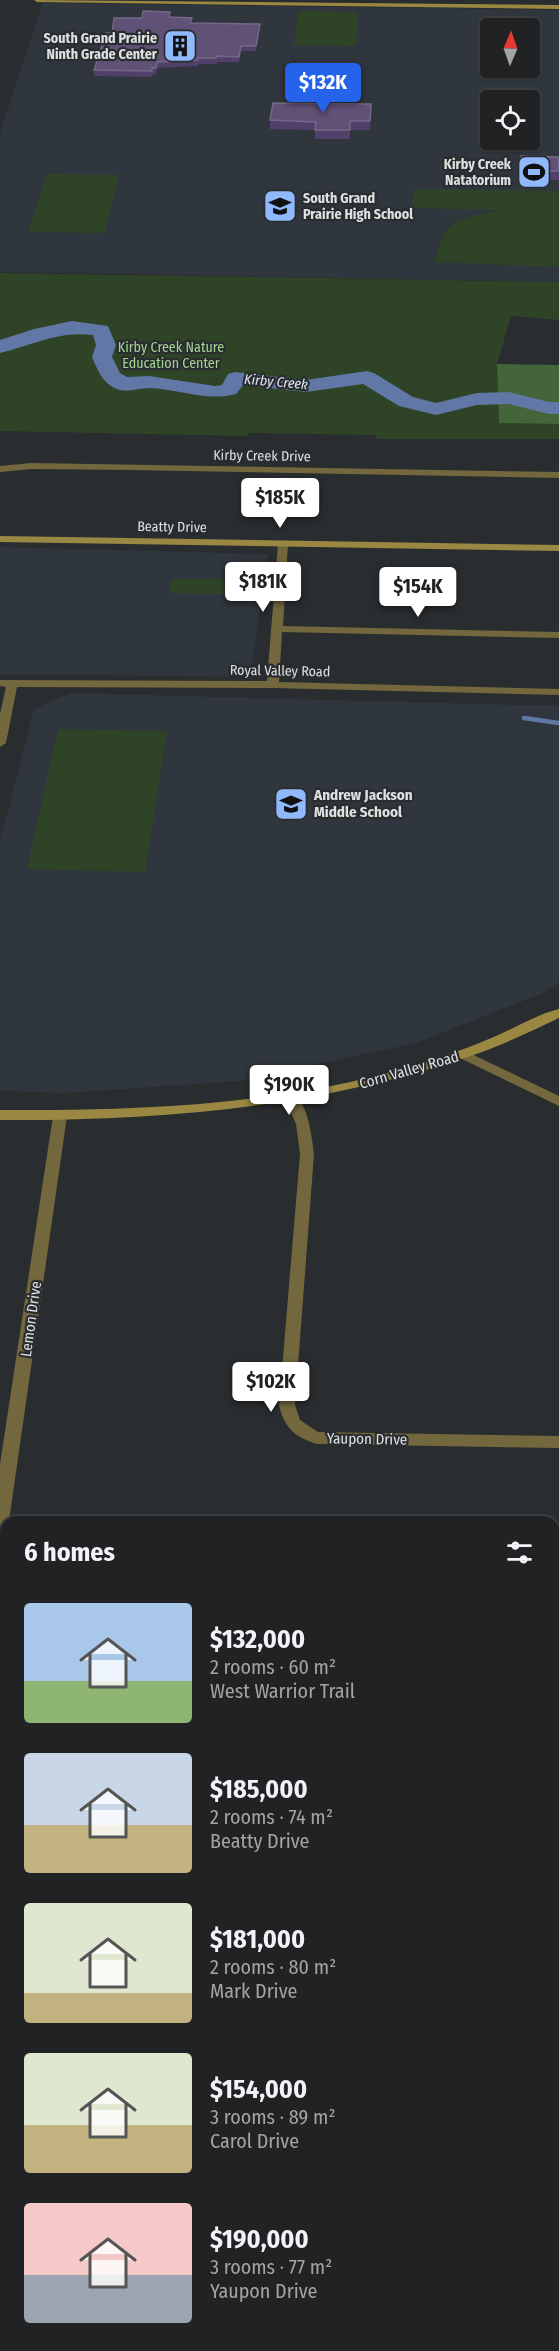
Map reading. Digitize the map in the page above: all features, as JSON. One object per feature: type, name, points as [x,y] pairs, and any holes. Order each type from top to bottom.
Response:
[{"type":"main road","points":[[37,0],[559,7]]},
{"type":"main road","name":"Beatty Drive","points":[[0,539],[559,548]]},
{"type":"main road","name":"Corn Valley Road","points":[[0,1115],[148,1114],[292,1099],[370,1083],[463,1054],[559,1013]]},
{"type":"street","name":"Kirby Creek Drive","points":[[0,469],[31,466],[130,467],[559,475]]},
{"type":"street","points":[[273,685],[283,544]]},
{"type":"street","points":[[276,629],[559,635]]},
{"type":"street","points":[[0,743],[6,683]]},
{"type":"street","name":"Royal Valley Road","points":[[6,683],[273,685],[559,692]]},
{"type":"street","points":[[463,1054],[559,1102]]},
{"type":"street","name":"Yaupon Drive","points":[[292,1099],[303,1124],[307,1154],[287,1405],[290,1421],[301,1432],[317,1438],[559,1442]]},
{"type":"street","name":"Lemon Drive","points":[[1,1516],[60,1116]]},
{"type":"shaded area","name":"South Grand Prairie High School","points":[[43,3],[559,10],[559,282],[0,272],[0,133]]},
{"type":"shaded area","points":[[0,547],[268,554],[250,677],[0,674]]},
{"type":"shaded area","name":"Andrew Jackson Middle School","points":[[70,693],[559,706],[559,983],[543,993],[416,1043],[240,1081],[65,1093],[0,1091],[0,842],[34,709]]},
{"type":"green space","points":[[298,11],[358,12],[356,46],[294,45]]},
{"type":"green space","points":[[47,174],[119,175],[104,233],[28,232]]},
{"type":"green space","points":[[413,189],[559,191],[559,267],[434,262],[443,237],[452,225],[465,218],[501,210],[413,208]]},
{"type":"green space","name":"Kirby Creek Nature Education Center","points":[[0,273],[559,282],[559,320],[511,316],[497,364],[499,423],[559,424],[559,439],[377,439],[376,435],[248,433],[248,436],[0,431]]},
{"type":"green space","points":[[497,364],[559,365],[559,424],[499,423]]},
{"type":"green space","points":[[171,579],[227,579],[225,594],[169,593]]},
{"type":"green space","points":[[58,729],[167,731],[145,872],[27,869]]},
{"type":"building","name":"South Grand Prairie Ninth Grade Center","points":[[143,11],[170,12],[169,17],[192,18],[190,23],[260,24],[256,46],[241,46],[239,57],[217,56],[197,60],[157,62],[156,68],[152,68],[152,71],[94,70],[106,33],[112,33],[114,18],[142,18]]},
{"type":"building","points":[[273,103],[371,104],[370,121],[350,121],[350,130],[315,130],[316,122],[270,120]]},
{"type":"building","points":[[521,156],[558,157],[559,171],[523,171]]},
{"type":"waterway","name":"Kirby Creek","points":[[0,347],[41,333],[72,327],[101,330],[106,345],[102,357],[111,376],[123,384],[149,382],[215,392],[229,390],[235,378],[306,386],[367,377],[406,402],[436,409],[477,399],[509,398],[549,408],[559,408]]},
{"type":"waterway","points":[[524,718],[559,723]]},
{"type":"place","name":"South Grand Prairie Ninth Grade Center","points":[[180,46]]},
{"type":"place","name":"Kirby Creek Natatorium","points":[[534,172]]},
{"type":"place","name":"South Grand Prairie High School","points":[[280,206]]},
{"type":"place","name":"Andrew Jackson Middle School","points":[[291,804]]}]
